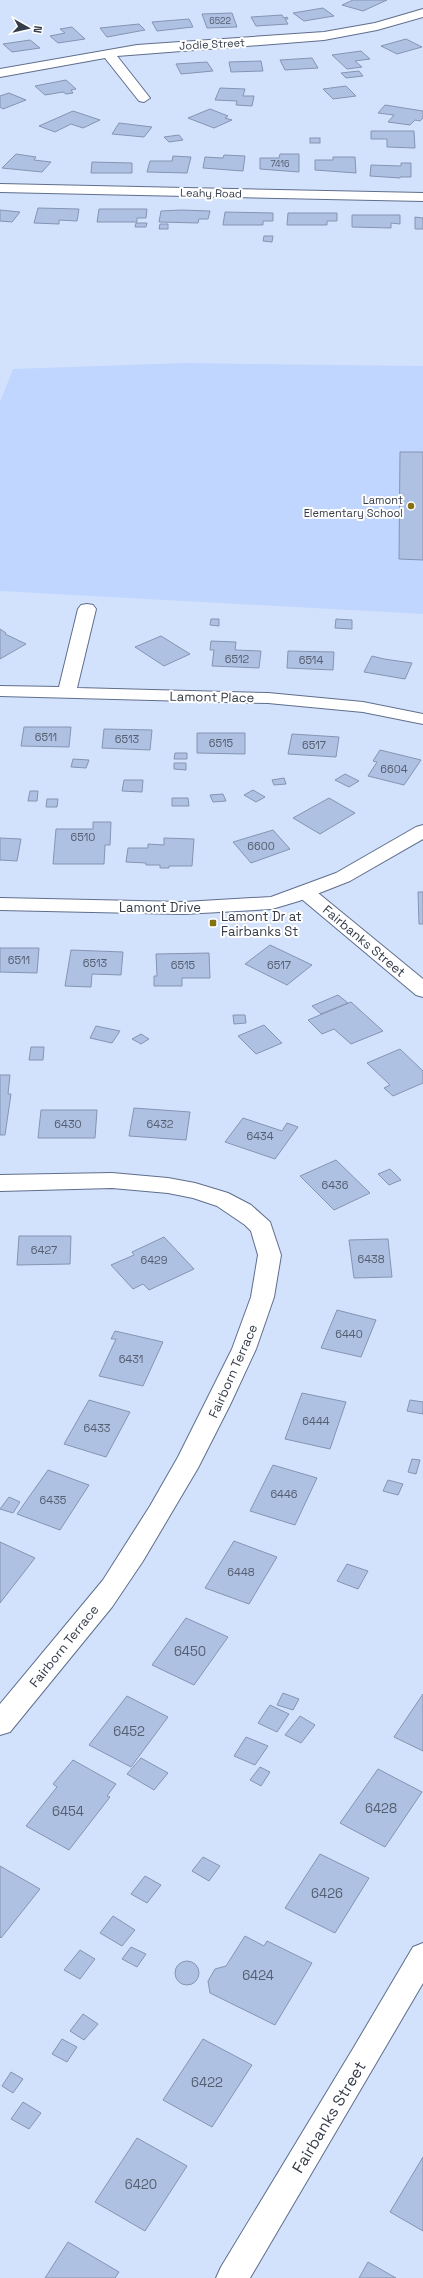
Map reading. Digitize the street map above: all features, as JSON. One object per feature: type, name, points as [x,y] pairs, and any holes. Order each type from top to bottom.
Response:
[{"type":"street","name":"Jodie Street","points":[[0,74],[108,53],[179,46],[306,38],[377,26],[423,13]]},
{"type":"street","points":[[108,53],[144,98]]},
{"type":"street","name":"Leahy Road","points":[[0,188],[423,197]]},
{"type":"street","points":[[67,693],[87,609]]},
{"type":"street","name":"Lamont Place","points":[[0,691],[268,698],[363,707],[423,719]]},
{"type":"street","name":"Lamont Drive","points":[[0,904],[121,907],[225,907],[272,903],[343,877],[423,832]]},
{"type":"street","name":"Fairbanks Street","points":[[305,892],[423,990]]},
{"type":"street","name":"Fairborn Terrace","points":[[0,1183],[141,1182],[177,1187],[222,1198],[264,1229],[270,1252],[268,1271],[253,1325],[217,1410],[164,1507],[115,1583],[0,1724]]},
{"type":"street","name":"Fairbanks Street","points":[[232,2278],[365,2057],[423,1956]]},
{"type":"shaded area","points":[[184,363],[423,366],[423,614],[0,591],[0,402],[13,369]]},
{"type":"building","points":[[353,0],[387,0],[363,11],[342,5]]},
{"type":"building","points":[[323,8],[334,16],[304,21],[293,13]]},
{"type":"building","points":[[232,13],[237,27],[207,28],[202,14]]},
{"type":"building","points":[[282,15],[284,18],[287,17],[288,19],[285,19],[288,24],[256,26],[251,17]]},
{"type":"building","points":[[189,19],[193,27],[157,31],[152,22]]},
{"type":"building","points":[[139,24],[145,30],[107,37],[100,28]]},
{"type":"building","points":[[72,27],[85,39],[58,43],[50,36],[65,33],[60,29]]},
{"type":"building","points":[[406,39],[422,47],[397,54],[381,46]]},
{"type":"building","points":[[30,40],[40,48],[12,52],[3,44]]},
{"type":"building","points":[[361,51],[370,59],[355,61],[362,67],[347,69],[332,55]]},
{"type":"building","points":[[312,58],[318,68],[285,70],[280,60]]},
{"type":"building","points":[[261,61],[263,71],[231,72],[229,62]]},
{"type":"building","points":[[207,62],[213,71],[181,74],[176,64]]},
{"type":"building","points":[[359,71],[363,76],[346,78],[341,73]]},
{"type":"building","points":[[66,80],[76,89],[71,90],[73,93],[66,94],[63,92],[45,95],[35,86]]},
{"type":"building","points":[[346,86],[356,96],[333,99],[323,89]]},
{"type":"building","points":[[220,88],[245,89],[243,96],[254,96],[252,106],[236,105],[237,101],[215,100]]},
{"type":"building","points":[[9,93],[26,100],[3,109],[0,107],[0,96]]},
{"type":"building","points":[[385,105],[423,111],[423,118],[420,121],[415,120],[410,125],[388,122],[394,115],[378,113]]},
{"type":"building","points":[[210,109],[228,116],[225,118],[232,120],[214,128],[188,118]]},
{"type":"building","points":[[73,111],[100,120],[83,128],[71,124],[55,132],[39,126]]},
{"type":"building","points":[[119,123],[152,127],[144,137],[112,134]]},
{"type":"building","points":[[371,131],[414,131],[415,148],[387,147],[387,139],[371,139]]},
{"type":"building","points":[[179,135],[183,140],[169,142],[164,137]]},
{"type":"building","points":[[310,138],[320,138],[320,143],[310,143]]},
{"type":"building","points":[[16,154],[36,157],[34,160],[51,162],[42,172],[2,168]]},
{"type":"building","points":[[280,154],[299,154],[299,172],[260,169],[260,158],[279,158]]},
{"type":"building","points":[[224,155],[245,156],[243,171],[203,168],[205,157],[223,158]]},
{"type":"building","points":[[173,156],[191,157],[187,173],[147,172],[150,161],[172,161]]},
{"type":"building","points":[[333,157],[355,157],[356,173],[315,170],[315,160],[333,160]]},
{"type":"building","points":[[92,162],[132,163],[132,173],[91,173]]},
{"type":"building","points":[[401,163],[411,163],[411,177],[400,178],[370,176],[371,165],[401,166]]},
{"type":"building","points":[[38,208],[79,209],[77,221],[59,220],[59,224],[34,223]]},
{"type":"building","points":[[99,209],[147,209],[146,218],[137,218],[137,222],[97,222]]},
{"type":"building","points":[[0,210],[20,212],[12,222],[0,221]]},
{"type":"building","points":[[161,211],[210,211],[208,219],[199,219],[198,223],[159,222]]},
{"type":"building","points":[[225,212],[273,213],[273,221],[263,221],[263,225],[223,225]]},
{"type":"building","points":[[288,213],[337,213],[337,221],[327,221],[327,225],[287,225]]},
{"type":"building","points":[[352,215],[400,215],[400,224],[391,223],[391,228],[352,227]]},
{"type":"building","points":[[415,217],[423,218],[423,229],[415,229]]},
{"type":"building","points":[[136,223],[147,223],[146,227],[135,227]]},
{"type":"building","points":[[160,224],[168,224],[168,229],[159,229]]},
{"type":"building","points":[[264,236],[273,236],[272,242],[263,241]]},
{"type":"building","name":"Lamont Elementary School","points":[[400,452],[423,452],[423,560],[399,559]]},
{"type":"building","points":[[211,619],[219,619],[219,626],[210,625]]},
{"type":"building","points":[[336,619],[352,620],[352,629],[335,628]]},
{"type":"building","points":[[0,629],[6,633],[5,634],[26,644],[0,659]]},
{"type":"building","points":[[161,636],[190,654],[164,666],[135,647]]},
{"type":"building","points":[[211,641],[236,642],[235,650],[261,651],[259,668],[212,666],[214,650],[210,650]]},
{"type":"building","points":[[288,651],[334,652],[333,670],[287,668]]},
{"type":"building","points":[[372,656],[412,663],[405,679],[364,672]]},
{"type":"building","points":[[24,727],[71,727],[69,747],[21,746]]},
{"type":"building","points":[[104,729],[152,730],[150,750],[102,748]]},
{"type":"building","points":[[197,733],[245,733],[245,754],[197,753]]},
{"type":"building","points":[[292,734],[339,737],[336,757],[288,754]]},
{"type":"building","points":[[380,750],[421,760],[404,785],[368,776],[377,762],[373,761]]},
{"type":"building","points":[[175,753],[187,753],[187,759],[174,759]]},
{"type":"building","points":[[73,759],[89,760],[86,768],[71,767]]},
{"type":"building","points":[[174,763],[186,763],[186,770],[174,769]]},
{"type":"building","points":[[345,774],[359,781],[349,787],[335,780]]},
{"type":"building","points":[[284,778],[286,784],[274,785],[272,780]]},
{"type":"building","points":[[124,780],[143,780],[142,792],[122,791]]},
{"type":"building","points":[[253,790],[265,797],[256,802],[244,795]]},
{"type":"building","points":[[30,791],[38,791],[37,801],[28,801]]},
{"type":"building","points":[[223,794],[226,801],[213,802],[210,795]]},
{"type":"building","points":[[172,798],[188,798],[189,806],[172,806]]},
{"type":"building","points":[[329,798],[355,813],[320,834],[293,818]]},
{"type":"building","points":[[47,799],[58,799],[57,807],[46,807]]},
{"type":"building","points":[[93,822],[111,822],[110,845],[105,845],[104,864],[53,864],[56,829],[93,829]]},
{"type":"building","points":[[273,830],[290,849],[251,863],[233,842]]},
{"type":"building","points":[[0,838],[21,839],[17,861],[0,860]]},
{"type":"building","points":[[164,838],[194,839],[192,866],[169,866],[169,868],[160,868],[160,865],[146,865],[146,863],[126,862],[128,848],[148,848],[148,844],[164,845]]},
{"type":"building","points":[[418,892],[423,892],[423,924],[419,924]]},
{"type":"building","points":[[270,945],[312,965],[287,985],[245,964]]},
{"type":"building","points":[[0,948],[39,948],[37,973],[0,972]]},
{"type":"building","points":[[71,950],[123,952],[121,975],[92,974],[91,987],[65,986]]},
{"type":"building","points":[[209,953],[210,978],[182,978],[182,986],[154,986],[154,976],[157,976],[156,954]]},
{"type":"building","points":[[338,995],[348,1003],[321,1014],[312,1006]]},
{"type":"building","points":[[351,1002],[383,1031],[351,1044],[334,1029],[322,1034],[308,1020]]},
{"type":"building","points":[[233,1015],[245,1015],[246,1023],[234,1024]]},
{"type":"building","points":[[264,1025],[282,1043],[256,1054],[238,1036]]},
{"type":"building","points":[[96,1026],[120,1031],[112,1043],[90,1038]]},
{"type":"building","points":[[141,1034],[149,1039],[141,1044],[132,1039]]},
{"type":"building","points":[[31,1047],[44,1047],[43,1060],[29,1060]]},
{"type":"building","points":[[400,1049],[423,1071],[423,1083],[393,1096],[384,1088],[390,1085],[367,1063]]},
{"type":"building","points":[[0,1075],[10,1075],[8,1094],[11,1094],[5,1135],[0,1135]]},
{"type":"building","points":[[134,1108],[190,1112],[186,1140],[129,1136]]},
{"type":"building","points":[[41,1110],[97,1110],[95,1138],[38,1138]]},
{"type":"building","points":[[243,1118],[282,1131],[287,1123],[298,1127],[275,1159],[225,1142]]},
{"type":"building","points":[[336,1160],[370,1193],[334,1210],[300,1176]]},
{"type":"building","points":[[390,1169],[401,1180],[389,1185],[378,1174]]},
{"type":"building","points":[[19,1236],[71,1236],[70,1264],[17,1265]]},
{"type":"building","points":[[164,1237],[194,1269],[149,1290],[143,1284],[133,1289],[111,1265],[134,1255],[132,1252]]},
{"type":"building","points":[[388,1239],[392,1277],[354,1278],[349,1240]]},
{"type":"building","points":[[337,1310],[376,1320],[361,1357],[321,1348]]},
{"type":"building","points":[[115,1331],[163,1342],[143,1386],[99,1376],[116,1339],[111,1339]]},
{"type":"building","points":[[302,1393],[346,1402],[330,1449],[285,1439]]},
{"type":"building","points":[[89,1400],[130,1412],[106,1457],[64,1444]]},
{"type":"building","points":[[410,1400],[423,1402],[423,1414],[407,1411]]},
{"type":"building","points":[[412,1459],[420,1460],[416,1474],[408,1472]]},
{"type":"building","points":[[273,1465],[317,1478],[295,1525],[250,1511]]},
{"type":"building","points":[[48,1470],[89,1485],[60,1530],[17,1514]]},
{"type":"building","points":[[388,1480],[403,1484],[398,1495],[383,1491]]},
{"type":"building","points":[[9,1497],[20,1502],[13,1513],[0,1509]]},
{"type":"building","points":[[234,1541],[277,1557],[249,1604],[205,1588]]},
{"type":"building","points":[[0,1542],[35,1558],[0,1603]]},
{"type":"building","points":[[347,1564],[368,1571],[358,1589],[337,1581]]},
{"type":"building","points":[[186,1618],[228,1637],[194,1685],[152,1665]]},
{"type":"building","points":[[283,1693],[299,1699],[293,1710],[277,1705]]},
{"type":"building","points":[[423,1694],[423,1751],[394,1737]]},
{"type":"building","points":[[127,1696],[168,1717],[131,1767],[89,1745]]},
{"type":"building","points":[[270,1705],[289,1714],[277,1732],[258,1723]]},
{"type":"building","points":[[300,1716],[315,1725],[301,1743],[285,1735]]},
{"type":"building","points":[[246,1737],[268,1746],[255,1765],[234,1756]]},
{"type":"building","points":[[141,1758],[168,1773],[154,1790],[127,1774]]},
{"type":"building","points":[[73,1760],[116,1784],[107,1796],[110,1797],[69,1850],[26,1826],[57,1787],[53,1784]]},
{"type":"building","points":[[260,1767],[270,1772],[261,1786],[250,1780]]},
{"type":"building","points":[[378,1769],[422,1792],[385,1847],[340,1823]]},
{"type":"building","points":[[320,1854],[369,1878],[335,1933],[285,1908]]},
{"type":"building","points":[[203,1857],[220,1866],[209,1881],[192,1871]]},
{"type":"building","points":[[0,1866],[40,1889],[1,1938],[0,1937]]},
{"type":"building","points":[[145,1876],[161,1885],[147,1903],[131,1894]]},
{"type":"building","points":[[113,1916],[135,1930],[122,1946],[100,1933]]},
{"type":"building","points":[[245,1936],[264,1946],[267,1941],[312,1963],[275,2025],[210,1993],[208,1981],[215,1969],[226,1966]]},
{"type":"building","points":[[131,1947],[146,1954],[137,1967],[122,1959]]},
{"type":"building","points":[[80,1950],[95,1959],[80,1979],[64,1970]]},
{"type":"building","points":[[187,1961],[192,1962],[198,1968],[198,1978],[192,1984],[187,1985],[182,1984],[176,1978],[175,1973],[176,1968],[182,1962]]},
{"type":"building","points":[[83,2014],[98,2024],[84,2040],[70,2031]]},
{"type":"building","points":[[62,2039],[77,2047],[67,2062],[52,2054]]},
{"type":"building","points":[[203,2039],[252,2065],[212,2127],[163,2100]]},
{"type":"building","points":[[11,2072],[23,2079],[13,2093],[2,2086]]},
{"type":"building","points":[[23,2102],[41,2113],[29,2129],[11,2119]]},
{"type":"building","points":[[137,2138],[187,2166],[145,2231],[95,2202]]},
{"type":"building","points":[[423,2157],[423,2231],[390,2212]]},
{"type":"building","points":[[68,2242],[119,2272],[115,2278],[45,2278]]},
{"type":"building","points":[[368,2262],[396,2278],[359,2278]]},
{"type":"place","name":"Lamont Elementary School","points":[[411,506]]},
{"type":"place","name":"Lamont Dr at Fairbanks St","points":[[213,923]]}]
